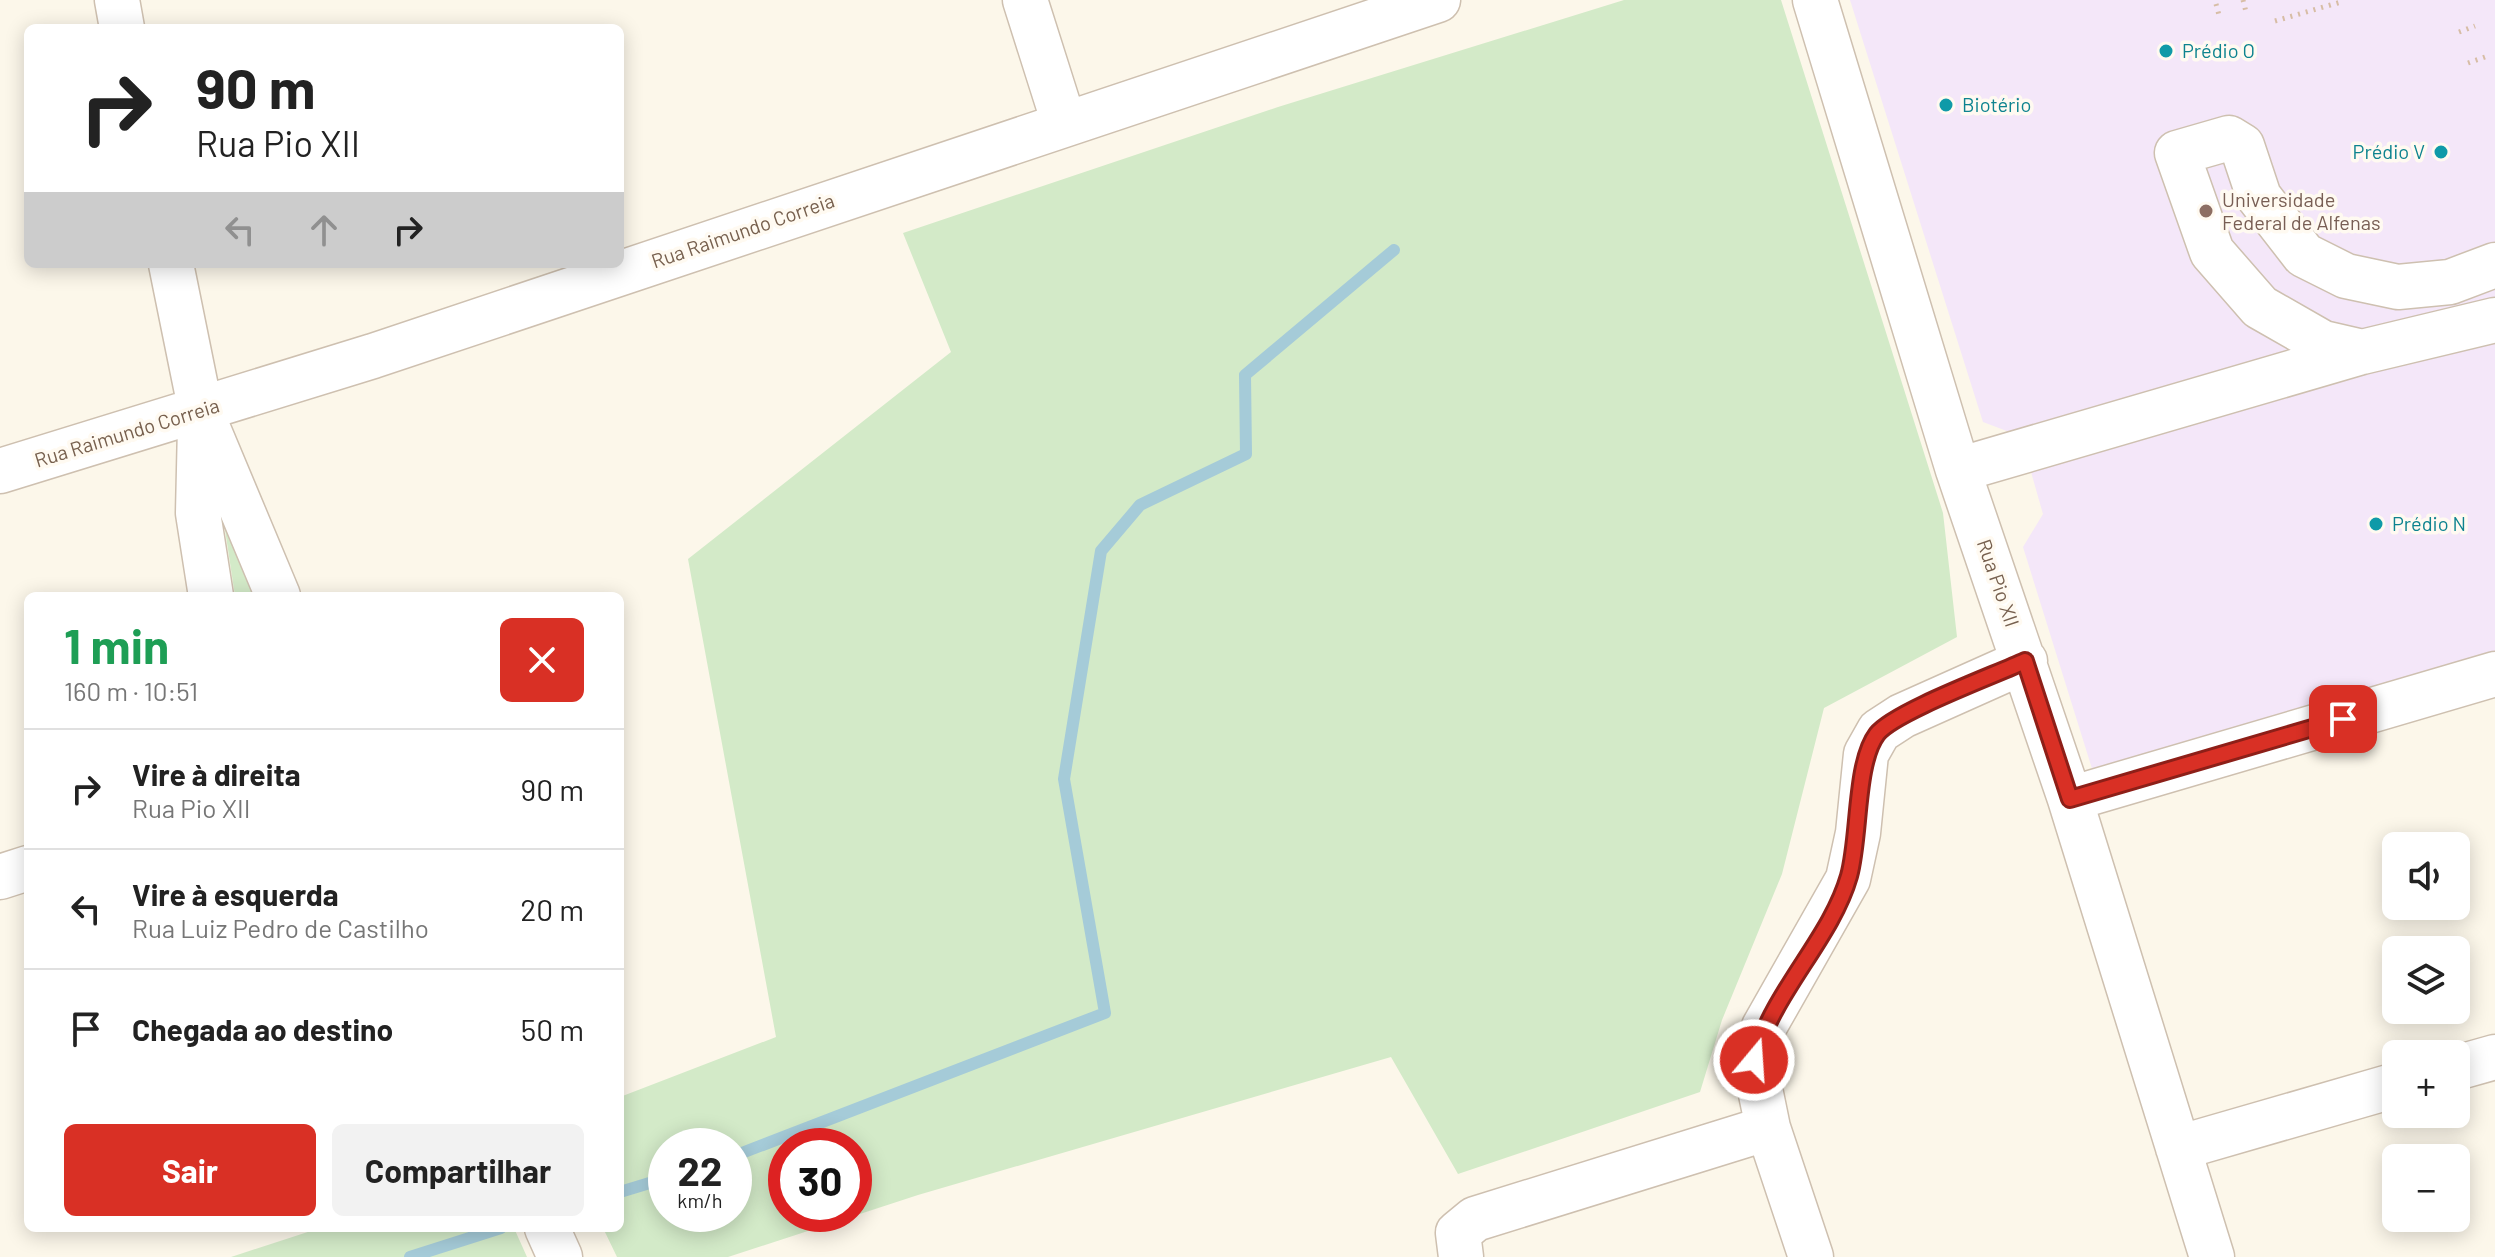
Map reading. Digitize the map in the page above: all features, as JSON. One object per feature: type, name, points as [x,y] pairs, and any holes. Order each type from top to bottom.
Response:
[{"type":"street","points":[[117,0],[121,24]]},
{"type":"street","points":[[1025,0],[1064,123]]},
{"type":"street","name":"Rua Raimundo Correia","points":[[0,471],[201,412],[1438,0]]},
{"type":"street","name":"Rua Pio XII","points":[[1815,0],[1958,470],[2070,799],[2212,1257]]},
{"type":"street","points":[[2362,352],[2323,343],[2260,307],[2212,252],[2177,153],[2229,138],[2242,146],[2259,197],[2304,255],[2346,276],[2398,287],[2450,282],[2495,265]]},
{"type":"street","points":[[172,268],[201,412],[276,592]]},
{"type":"street","points":[[1958,470],[2362,352],[2495,320]]},
{"type":"street","points":[[201,412],[198,513],[210,592]]},
{"type":"street","points":[[1811,1257],[1768,1128],[1754,1060],[1764,1027],[1848,879],[1858,833],[1866,754],[1879,731],[1902,716],[2025,661]]},
{"type":"street","points":[[2070,799],[2495,674]]},
{"type":"street","points":[[0,877],[24,869]]},
{"type":"street","points":[[2470,1064],[2495,1057]]},
{"type":"street","points":[[2178,1148],[2382,1089]]},
{"type":"street","points":[[1468,1238],[1768,1128]]},
{"type":"street","points":[[549,1232],[560,1257]]},
{"type":"path","points":[[2243,0],[2246,12]]},
{"type":"path","points":[[2275,21],[2341,2]]},
{"type":"path","points":[[2216,4],[2220,19]]},
{"type":"path","points":[[2459,32],[2475,26]]},
{"type":"path","points":[[2468,63],[2485,57]]},
{"type":"shaded area","name":"Universidade Federal de Alfenas","points":[[1850,0],[2495,0],[2495,663],[2094,775],[2023,547],[2043,514],[2025,451],[2020,436],[1983,422]]},
{"type":"green space","points":[[1624,0],[1781,0],[1943,513],[1957,637],[1824,708],[1782,874],[1722,1020],[1700,1092],[1458,1174],[1391,1057],[872,1210],[872,1128],[768,1128],[768,1232],[805,1232],[728,1257],[617,1257],[605,1232],[624,1232],[624,1095],[776,1037],[688,559],[951,352],[903,233],[1278,107]]},
{"type":"green space","points":[[224,523],[255,592],[234,592]]},
{"type":"green space","points":[[308,1232],[516,1232],[527,1257],[231,1257]]},
{"type":"waterway","points":[[752,1149],[1105,1013],[1064,779],[1101,551],[1140,505],[1246,454],[1245,375],[1394,250]]},
{"type":"waterway","points":[[624,1191],[648,1183]]},
{"type":"waterway","points":[[410,1257],[488,1232]]},
{"type":"place","name":"Prédio O","points":[[2166,51]]},
{"type":"place","name":"Biotério","points":[[1946,105]]},
{"type":"place","name":"Prédio V","points":[[2441,152]]},
{"type":"place","name":"Universidade Federal de Alfenas","points":[[2206,211]]},
{"type":"place","name":"Prédio N","points":[[2376,524]]},
{"type":"route","points":[[1754,1060],[1764,1027],[1830,916],[1848,879],[1858,833],[1866,754],[1879,731],[1902,716],[2025,661],[2070,799],[2343,719]]}]
